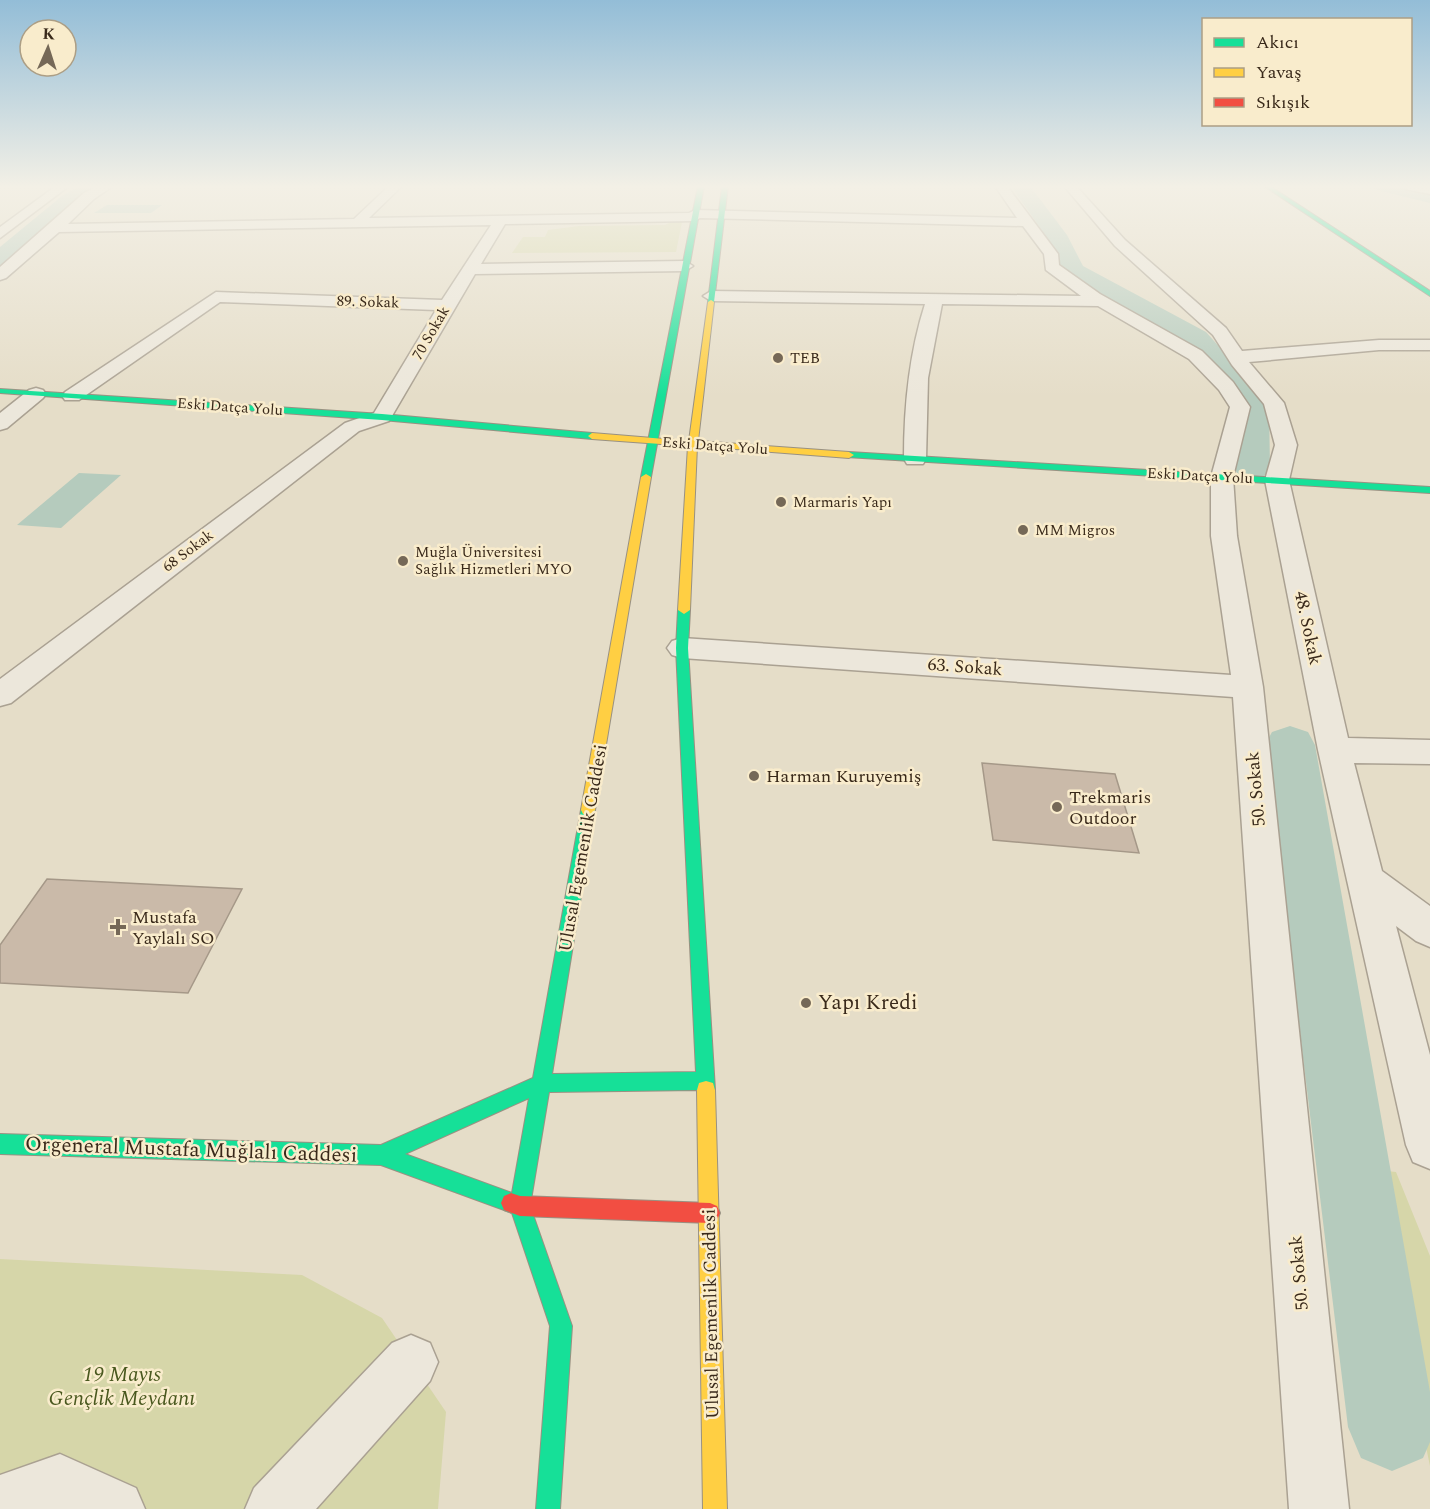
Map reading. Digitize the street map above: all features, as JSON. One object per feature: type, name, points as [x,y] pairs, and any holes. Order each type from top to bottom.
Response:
[{"type":"main road","name":"Ulusal Egemenlik Caddesi","points":[[548,1509],[561,1326],[520,1206],[652,442],[687,256]]},
{"type":"main road","name":"Ulusal Egemenlik Caddesi","points":[[715,1509],[706,1081],[682,648],[693,445],[716,256]]},
{"type":"main road","points":[[1373,256],[1430,294]]},
{"type":"main road","name":"Eski Datça Yolu","points":[[0,391],[382,417],[693,445],[1430,490]]},
{"type":"main road","points":[[381,1155],[542,1083],[706,1081]]},
{"type":"main road","name":"Orgeneral Mustafa Muğlalı Caddesi","points":[[0,1144],[381,1155]]},
{"type":"main road","points":[[381,1155],[520,1206],[710,1213]]},
{"type":"street","points":[[0,275],[22,256]]},
{"type":"street","name":"70 Sokak","points":[[382,417],[478,256]]},
{"type":"street","name":"50. Sokak","points":[[1051,256],[1051,267],[1101,301],[1174,339],[1225,381],[1239,407],[1222,477],[1224,536],[1248,687],[1319,1509]]},
{"type":"street","name":"48. Sokak","points":[[1135,256],[1220,333],[1274,403],[1286,446],[1277,480],[1334,750],[1430,1145]]},
{"type":"street","points":[[470,269],[685,266]]},
{"type":"street","points":[[711,296],[1101,301]]},
{"type":"street","name":"89. Sokak","points":[[72,396],[216,297],[447,305]]},
{"type":"street","points":[[915,459],[914,402],[924,332],[935,299]]},
{"type":"street","points":[[1237,357],[1379,345],[1430,345]]},
{"type":"street","points":[[0,424],[36,394]]},
{"type":"street","name":"68 Sokak","points":[[6,685],[352,428],[382,417]]},
{"type":"street","name":"63. Sokak","points":[[682,648],[1248,687]]},
{"type":"street","points":[[1334,750],[1430,752]]},
{"type":"street","points":[[1364,879],[1430,929]]},
{"type":"street","points":[[275,1509],[411,1362]]},
{"type":"street","points":[[0,1505],[60,1484],[115,1509]]},
{"type":"green space","points":[[1368,1169],[1396,1172],[1430,1256],[1430,1466]]},
{"type":"green space","name":"19 Mayıs Gençlik Meydanı","points":[[0,1259],[302,1275],[382,1318],[446,1412],[438,1509],[0,1509]]},
{"type":"shaded area","points":[[0,256],[11,256],[0,266]]},
{"type":"shaded area","points":[[79,473],[121,475],[61,528],[17,525]]},
{"type":"building","name":"Trekmaris Outdoor","points":[[982,763],[1115,774],[1139,853],[993,840]]},
{"type":"building","name":"Mustafa Yaylalı SO","points":[[47,879],[242,889],[188,993],[0,983],[0,945]]},
{"type":"waterway","points":[[1066,256],[1073,270],[1196,338],[1220,364],[1253,404],[1252,469]]},
{"type":"waterway","points":[[1290,745],[1392,1427]]},
{"type":"traffic: fast","points":[[646,477],[688,256]]},
{"type":"traffic: fast","points":[[711,302],[717,256]]},
{"type":"traffic: fast","points":[[1373,256],[1430,294]]},
{"type":"traffic: fast","points":[[0,391],[382,417],[592,436]]},
{"type":"traffic: fast","points":[[849,455],[1430,490]]},
{"type":"traffic: fast","points":[[684,610],[682,648],[706,1090]]},
{"type":"traffic: fast","points":[[548,1509],[561,1326],[520,1206],[588,810]]},
{"type":"traffic: fast","points":[[381,1155],[542,1083],[706,1081]]},
{"type":"traffic: fast","points":[[0,1144],[381,1155],[511,1203]]},
{"type":"traffic: slow","points":[[684,610],[693,445],[711,302]]},
{"type":"traffic: slow","points":[[592,436],[849,455]]},
{"type":"traffic: slow","points":[[588,810],[646,477]]},
{"type":"traffic: slow","points":[[706,1090],[715,1509]]},
{"type":"traffic: jam","points":[[511,1203],[520,1206],[710,1213]]},
{"type":"place","name":"TEB","points":[[778,358]]},
{"type":"place","name":"Marmaris Yapı","points":[[781,502]]},
{"type":"place","name":"MM Migros","points":[[1023,530]]},
{"type":"place","name":"Muğla Üniversitesi Sağlık Hizmetleri MYO","points":[[403,561]]},
{"type":"place","name":"Harman Kuruyemiş","points":[[754,776]]},
{"type":"place","name":"Trekmaris Outdoor","points":[[1057,807]]},
{"type":"place","name":"Mustafa Yaylalı SO","points":[[118,927]]},
{"type":"place","name":"Yapı Kredi","points":[[806,1003]]}]
